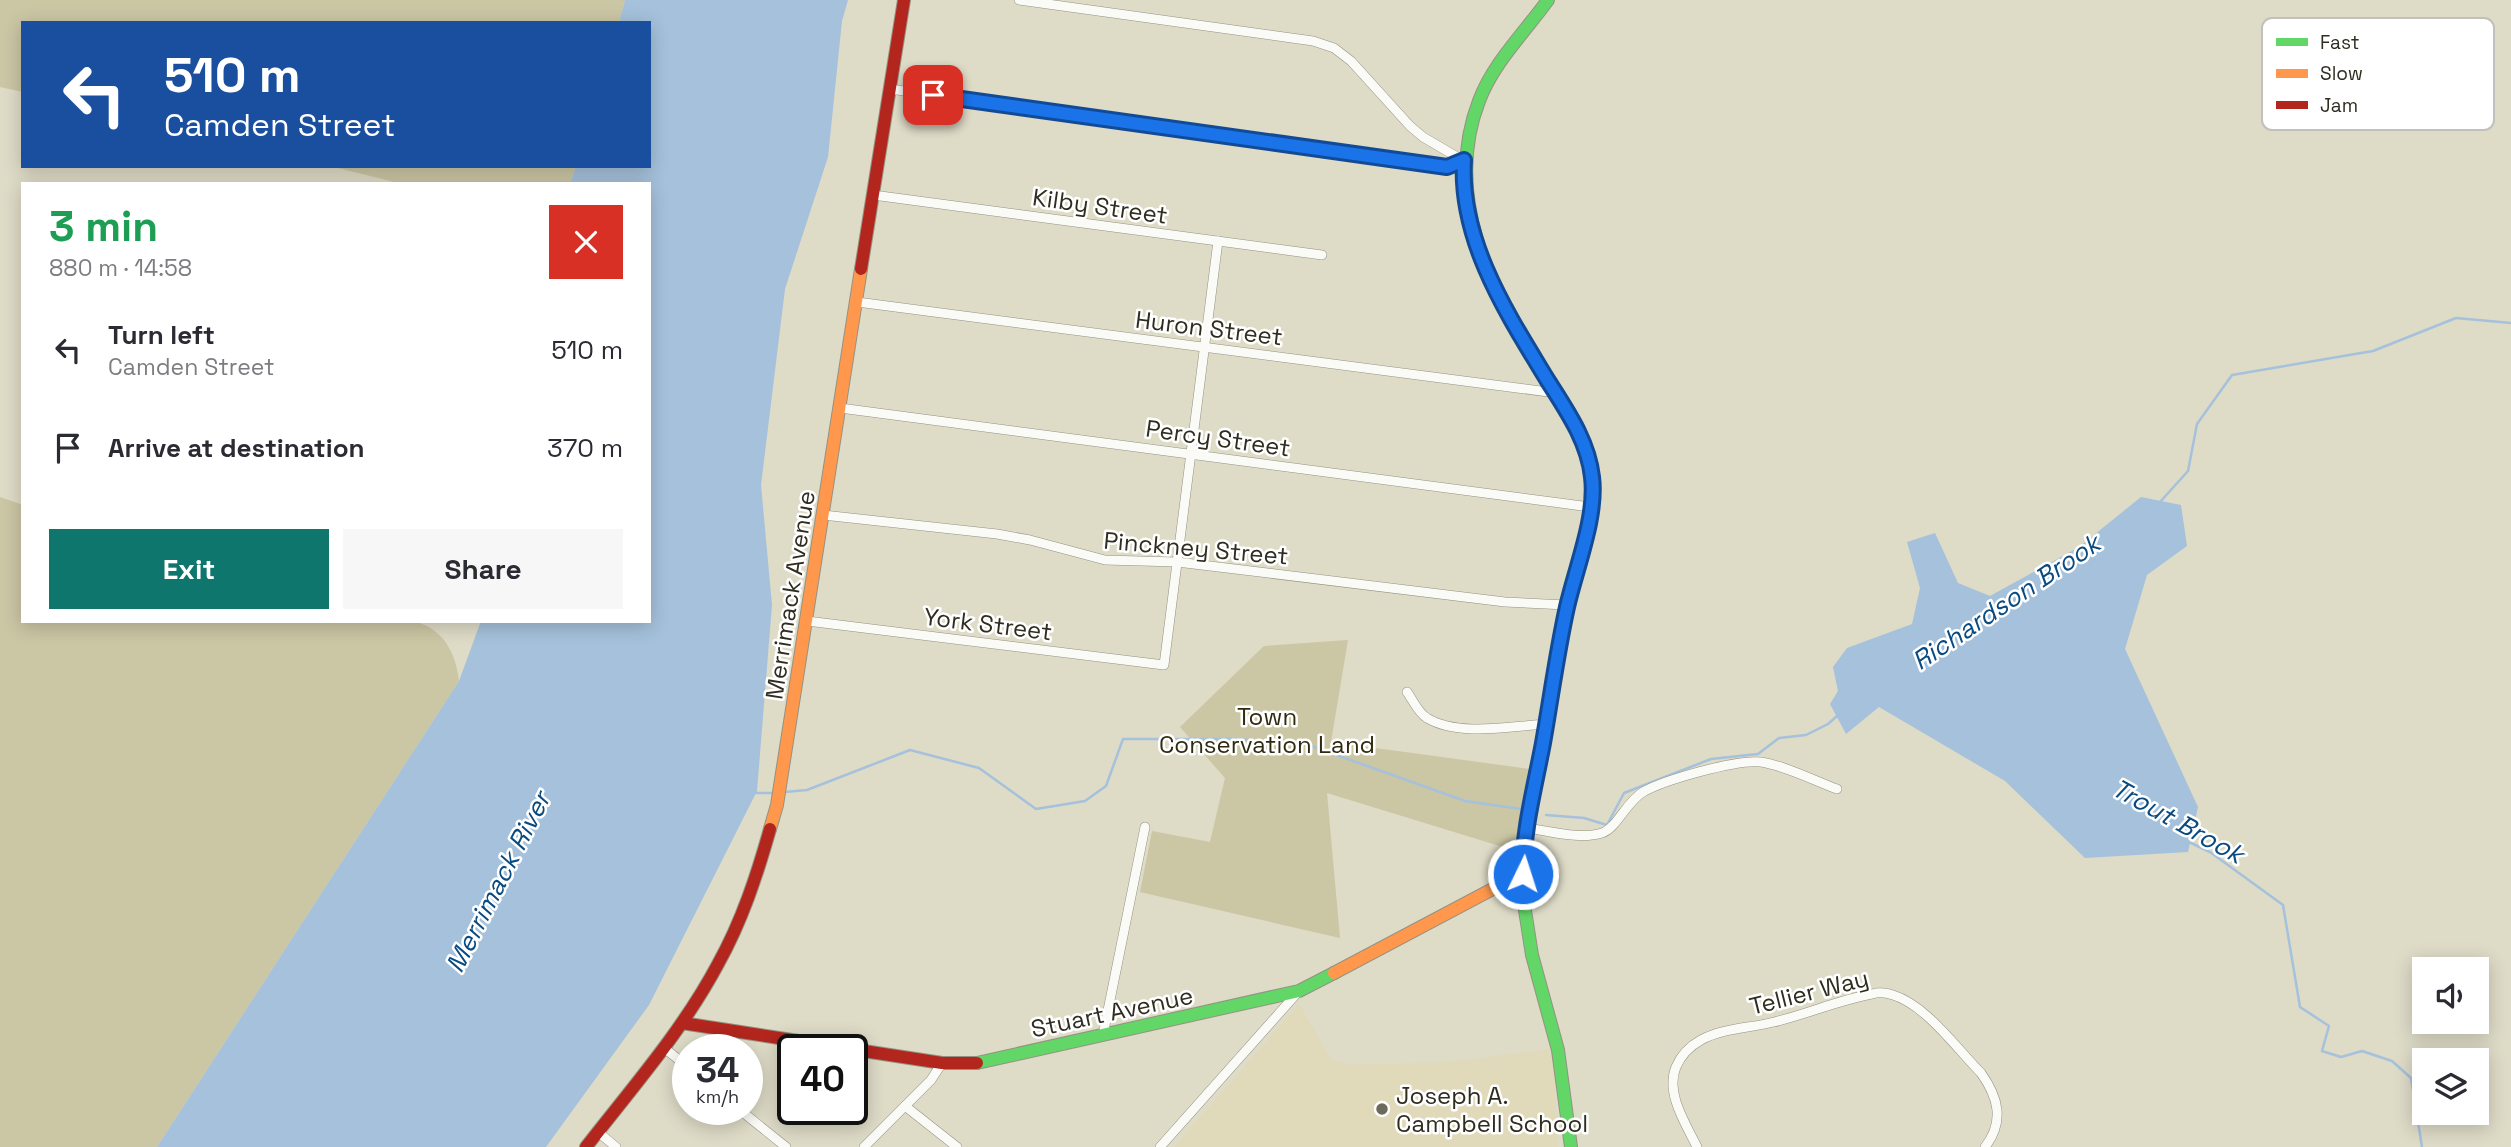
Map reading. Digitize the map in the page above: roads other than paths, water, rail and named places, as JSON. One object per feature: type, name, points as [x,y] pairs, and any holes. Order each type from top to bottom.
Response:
[{"type":"street","name":"Merrimack Avenue","points":[[586,1147],[664,1048],[719,963],[758,868],[777,805],[905,0]]},
{"type":"street","points":[[1019,0],[1081,5],[1324,44],[1351,61],[1410,126],[1433,143],[1464,160]]},
{"type":"street","points":[[1548,0],[1480,99],[1464,160],[1463,177],[1468,211],[1481,255],[1509,316],[1578,431],[1585,447],[1592,478],[1590,507],[1567,605],[1527,828],[1523,873],[1528,934],[1558,1050],[1571,1147]]},
{"type":"street","points":[[890,89],[1447,167],[1464,160]]},
{"type":"street","name":"Kilby Street","points":[[873,195],[1322,255]]},
{"type":"street","points":[[1178,562],[1218,241]]},
{"type":"street","name":"Huron Street","points":[[857,302],[1556,393]]},
{"type":"street","name":"Percy Street","points":[[840,408],[1590,507]]},
{"type":"street","name":"Pinckney Street","points":[[823,515],[997,534],[1105,560],[1178,562],[1505,602],[1567,605]]},
{"type":"street","name":"York Street","points":[[807,621],[1164,665],[1178,562]]},
{"type":"street","points":[[1407,692],[1427,718],[1458,727],[1486,730],[1546,724]]},
{"type":"street","points":[[1527,828],[1589,835],[1605,832],[1611,828],[1626,805],[1641,793],[1687,776],[1744,763],[1762,762],[1837,789]]},
{"type":"street","points":[[1103,1035],[1146,827]]},
{"type":"street","name":"Stuart Avenue","points":[[682,1023],[942,1063],[976,1063],[1299,991],[1523,873]]},
{"type":"street","points":[[1160,1147],[1299,991]]},
{"type":"street","name":"Tellier Way","points":[[1697,1147],[1673,1088],[1675,1069],[1684,1053],[1692,1046],[1718,1034],[1774,1022],[1876,993],[1894,995],[1913,1005],[1981,1073],[1997,1102],[1995,1128],[1985,1147]]},
{"type":"street","points":[[664,1048],[672,1055]]},
{"type":"street","points":[[864,1147],[931,1080],[942,1063]]},
{"type":"street","points":[[905,1106],[957,1147]]},
{"type":"street","points":[[759,1125],[786,1147]]},
{"type":"street","points":[[598,1132],[616,1147]]},
{"type":"water","name":"Merrimack River","points":[[625,0],[848,0],[842,21],[828,157],[785,289],[761,485],[772,605],[757,791],[649,1005],[546,1147],[157,1147],[459,681],[480,623],[651,623],[651,182],[571,182],[575,168],[651,168],[651,21],[620,21]]},
{"type":"water","points":[[2141,497],[2181,505],[2187,546],[2147,575],[2125,649],[2198,807],[2188,852],[2085,858],[2005,781],[1879,707],[1846,734],[1830,704],[1838,691],[1833,667],[1847,648],[1912,624],[1920,588],[1907,542],[1935,533],[1958,583],[1990,596],[2079,547]]},
{"type":"waterway","name":"Richardson Brook","points":[[2160,502],[2188,471],[2197,424],[2232,375],[2373,351],[2456,318],[2511,323]]},
{"type":"waterway","name":"Richardson Brook","points":[[1546,815],[1584,818],[1607,825],[1624,793],[1711,759],[1758,754],[1779,738],[1806,735],[1828,724],[1837,716]]},
{"type":"waterway","name":"Richardson Brook","points":[[785,792],[807,790],[910,750],[979,768],[1036,809],[1085,801],[1106,786],[1123,739],[1229,739],[1303,743],[1465,801],[1521,809]]},
{"type":"waterway","name":"Richardson Brook","points":[[754,793],[775,793]]},
{"type":"waterway","name":"Trout Brook","points":[[2189,842],[2210,852],[2283,905],[2300,1007],[2329,1026],[2322,1051],[2341,1057],[2362,1051],[2392,1061],[2411,1078],[2422,1147]]},
{"type":"place","name":"Joseph A. Campbell School","points":[[1382,1109]]},
{"type":"park label","name":"Town Conservation Land","points":[[1267,730]]}]
